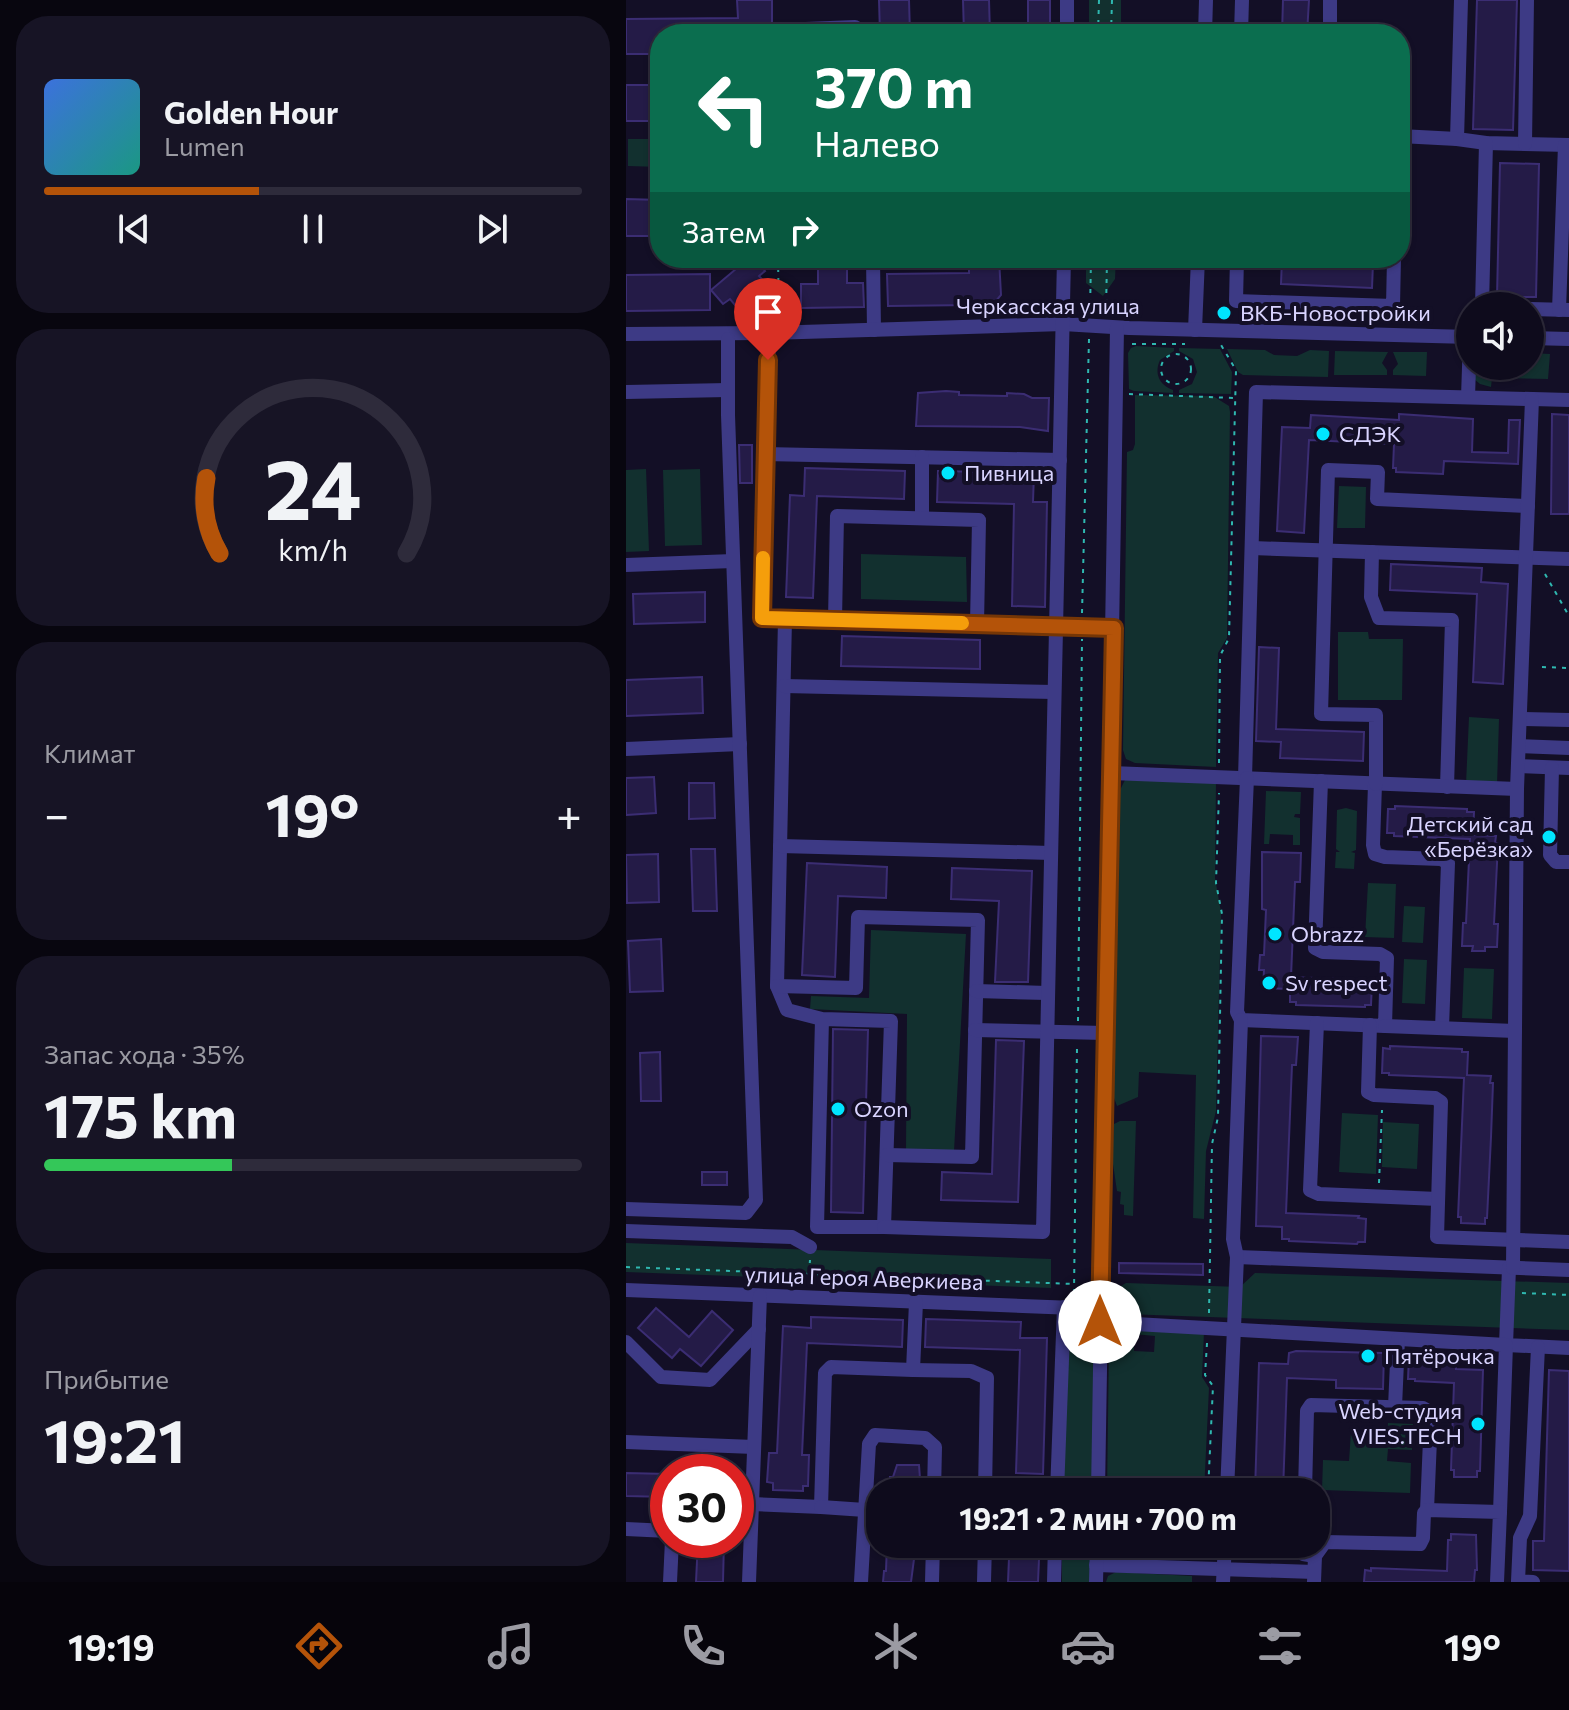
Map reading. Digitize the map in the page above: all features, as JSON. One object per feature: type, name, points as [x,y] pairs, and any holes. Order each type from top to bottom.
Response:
[{"type":"street","points":[[1067,0],[1067,24]]},
{"type":"street","points":[[1205,24],[1206,0]]},
{"type":"street","points":[[1241,24],[1242,0]]},
{"type":"street","points":[[1330,0],[1330,24]]},
{"type":"street","points":[[1457,139],[1461,0]]},
{"type":"street","points":[[1525,144],[1527,0]]},
{"type":"street","points":[[1410,137],[1567,145],[1564,310],[1544,309]]},
{"type":"street","points":[[1482,292],[1486,143]]},
{"type":"street","points":[[873,268],[874,330]]},
{"type":"street","points":[[822,1019],[817,1227],[1043,1232],[1064,268]]},
{"type":"street","points":[[1193,337],[1197,268]]},
{"type":"street","points":[[1237,268],[1236,301],[1393,306],[1394,268]]},
{"type":"street","name":"Черкасская улица","points":[[626,334],[774,327],[874,330],[1063,324],[1193,337],[1456,337]]},
{"type":"street","points":[[774,327],[764,454],[762,618],[1114,628]]},
{"type":"street","points":[[1098,1478],[1117,328]]},
{"type":"street","points":[[1544,338],[1569,339]]},
{"type":"street","points":[[626,1209],[746,1213],[756,1200],[728,339]]},
{"type":"street","points":[[1468,397],[1469,380]]},
{"type":"street","points":[[626,392],[728,390]]},
{"type":"street","points":[[1228,1478],[1237,1257],[1233,1239],[1241,1020],[1237,1012],[1256,392],[1569,400]]},
{"type":"street","points":[[1497,1582],[1507,1292],[1514,1240],[1517,789],[1532,399]]},
{"type":"street","points":[[764,454],[1060,460]]},
{"type":"street","points":[[922,457],[922,518]]},
{"type":"street","points":[[1442,1028],[1448,863],[1441,859],[1375,854],[1376,715],[1321,714],[1328,470],[1378,472],[1377,499],[1528,506]]},
{"type":"street","points":[[835,620],[837,516],[922,518],[979,520],[977,624]]},
{"type":"street","points":[[1252,548],[1569,559]]},
{"type":"street","points":[[1372,552],[1371,597],[1379,618],[1452,620],[1447,787]]},
{"type":"street","points":[[626,565],[733,561]]},
{"type":"street","points":[[785,619],[777,986],[787,1010],[822,1019],[891,1021],[884,1227]]},
{"type":"street","points":[[784,686],[1054,692]]},
{"type":"street","points":[[1520,719],[1569,720]]},
{"type":"street","points":[[626,749],[740,744]]},
{"type":"street","points":[[1519,746],[1569,748]]},
{"type":"street","points":[[1518,766],[1569,768]]},
{"type":"street","points":[[1552,768],[1550,855],[1556,862],[1569,862]]},
{"type":"street","points":[[1111,773],[1517,789]]},
{"type":"street","points":[[1321,781],[1315,948],[1323,952],[1380,954],[1387,958],[1368,1092],[1382,1096],[1435,1098],[1441,1102],[1436,1265]]},
{"type":"street","points":[[780,846],[1051,853]]},
{"type":"street","points":[[777,986],[856,988],[858,917],[978,920],[972,1157],[887,1155]]},
{"type":"street","points":[[976,991],[1047,993]]},
{"type":"street","points":[[1241,1020],[1515,1031]]},
{"type":"street","points":[[1317,1023],[1310,1190],[1319,1194],[1438,1199]]},
{"type":"street","points":[[975,1030],[1105,1033]]},
{"type":"street","points":[[751,1210],[757,1224],[757,1235]]},
{"type":"street","points":[[626,1231],[792,1237],[810,1247]]},
{"type":"street","points":[[1437,1237],[1569,1242]]},
{"type":"street","points":[[1237,1257],[1569,1270]]},
{"type":"street","name":"улица Героя Аверкиева","points":[[626,1290],[1069,1308],[1100,1315],[1208,1328],[1569,1348]]},
{"type":"street","points":[[754,1454],[760,1296]]},
{"type":"street","points":[[913,1370],[916,1302]]},
{"type":"street","points":[[1058,1478],[1069,1308]]},
{"type":"street","points":[[626,1342],[661,1377],[710,1380],[759,1329]]},
{"type":"street","points":[[1395,1407],[1398,1339]]},
{"type":"street","points":[[1533,1582],[1518,1581],[1520,1538],[1530,1516],[1538,1347]]},
{"type":"street","points":[[821,1507],[825,1373],[831,1367],[971,1371],[987,1378],[985,1478]]},
{"type":"street","points":[[1305,1478],[1308,1407],[1316,1404],[1423,1408],[1430,1412],[1427,1510],[1420,1544],[1330,1541]]},
{"type":"street","points":[[867,1478],[869,1444],[875,1435],[925,1438],[935,1447],[934,1478]]},
{"type":"street","points":[[626,1442],[754,1447]]},
{"type":"street","points":[[861,1582],[866,1494]]},
{"type":"street","points":[[754,1504],[865,1510]]},
{"type":"street","points":[[1427,1510],[1500,1512]]},
{"type":"street","points":[[626,1529],[650,1530]]},
{"type":"street","points":[[670,1582],[671,1558]]},
{"type":"street","points":[[749,1582],[750,1558]]},
{"type":"street","points":[[932,1582],[933,1558]]},
{"type":"street","points":[[984,1582],[985,1558]]},
{"type":"street","points":[[1054,1582],[1055,1558]]},
{"type":"street","points":[[1096,1558],[1096,1582]]},
{"type":"street","points":[[1096,1565],[1223,1576],[1314,1577]]},
{"type":"path","points":[[1098,24],[1099,0]]},
{"type":"path","points":[[1111,24],[1112,0]]},
{"type":"path","points":[[774,327],[777,268]]},
{"type":"path","points":[[1069,1308],[1074,1284],[1082,626],[1091,268]]},
{"type":"path","points":[[1106,313],[1107,268]]},
{"type":"path","points":[[1126,349],[1133,343],[1176,344],[1193,337]]},
{"type":"path","points":[[1176,344],[1176,354]]},
{"type":"path","points":[[1209,1478],[1213,1386],[1205,1375],[1212,1144],[1218,1117],[1222,914],[1216,883],[1220,656],[1229,638],[1236,398],[1236,370],[1221,345]]},
{"type":"path","points":[[1176,354],[1182,354],[1190,361],[1192,370],[1188,380],[1176,384],[1165,379],[1161,370],[1164,360],[1176,354]]},
{"type":"path","points":[[1125,389],[1129,394],[1236,398]]},
{"type":"path","points":[[1545,574],[1569,616]]},
{"type":"path","points":[[1542,667],[1569,668]]},
{"type":"path","points":[[1378,1197],[1382,1096]]},
{"type":"path","points":[[626,1267],[1074,1284]]},
{"type":"path","points":[[1507,1292],[1569,1295]]},
{"type":"green space","points":[[1089,0],[1121,0],[1121,24],[1089,24]]},
{"type":"green space","points":[[628,139],[650,139],[650,167],[628,166]]},
{"type":"green space","points":[[1086,268],[1116,268],[1115,279],[1103,296],[1086,283]]},
{"type":"green space","points":[[1136,346],[1174,348],[1160,360],[1158,369],[1161,382],[1173,393],[1129,389],[1128,353]]},
{"type":"green space","points":[[1179,348],[1220,349],[1232,372],[1231,394],[1179,393],[1179,390],[1192,384],[1197,372],[1193,359]]},
{"type":"green space","points":[[1227,349],[1265,350],[1274,355],[1297,356],[1310,350],[1329,351],[1328,377],[1243,375],[1238,372]]},
{"type":"green space","points":[[1335,351],[1388,352],[1382,363],[1387,375],[1334,375]]},
{"type":"green space","points":[[1393,352],[1427,352],[1426,376],[1393,375],[1398,364]]},
{"type":"green space","points":[[1544,354],[1550,354],[1548,379],[1544,379]]},
{"type":"green space","points":[[1475,380],[1492,380],[1491,387]]},
{"type":"green space","points":[[1135,395],[1213,396],[1229,406],[1227,638],[1218,653],[1216,767],[1135,763],[1126,759],[1123,750],[1127,452],[1133,450],[1135,444]]},
{"type":"green space","points":[[646,469],[649,551],[626,552],[626,470]]},
{"type":"green space","points":[[700,469],[702,545],[665,546],[663,470]]},
{"type":"green space","points":[[1339,486],[1366,487],[1365,528],[1337,528]]},
{"type":"green space","points":[[861,554],[966,557],[967,602],[861,599]]},
{"type":"green space","points":[[1338,632],[1368,632],[1369,639],[1403,639],[1402,700],[1338,700]]},
{"type":"green space","points":[[1469,717],[1499,719],[1497,785],[1466,784]]},
{"type":"green space","points":[[1125,780],[1216,781],[1215,878],[1221,912],[1216,1111],[1206,1151],[1204,1219],[1193,1218],[1196,1075],[1139,1072],[1138,1097],[1117,1106],[1113,1095],[1120,790]]},
{"type":"green space","points":[[1266,791],[1301,792],[1300,814],[1294,817],[1300,818],[1300,845],[1293,845],[1293,835],[1270,834],[1269,844],[1264,844]]},
{"type":"green space","points":[[1346,808],[1357,811],[1356,850],[1351,852],[1355,853],[1354,869],[1335,868],[1336,852],[1340,852],[1336,849],[1337,810]]},
{"type":"green space","points":[[1368,883],[1396,884],[1394,938],[1365,937]]},
{"type":"green space","points":[[1404,906],[1425,907],[1423,943],[1402,942]]},
{"type":"green space","points":[[871,930],[966,934],[954,1151],[906,1149],[907,1014],[810,1009],[811,996],[869,998]]},
{"type":"green space","points":[[1404,959],[1427,960],[1425,1004],[1402,1003]]},
{"type":"green space","points":[[1464,968],[1494,969],[1492,1019],[1462,1018]]},
{"type":"green space","points":[[1342,1113],[1378,1115],[1376,1174],[1339,1172]]},
{"type":"green space","points":[[1136,1121],[1133,1216],[1124,1215],[1124,1205],[1120,1204],[1121,1192],[1117,1191],[1112,1157],[1114,1124]]},
{"type":"green space","points":[[1383,1122],[1419,1124],[1417,1169],[1382,1167]]},
{"type":"green space","points":[[626,1243],[1051,1259],[1051,1288],[626,1272]]},
{"type":"green space","points":[[1255,1273],[1569,1283],[1569,1330],[1125,1314],[1114,1304],[1114,1290],[1126,1283],[1240,1287]]},
{"type":"green space","points":[[1079,1327],[1098,1332],[1098,1478],[1063,1478],[1068,1342]]},
{"type":"green space","points":[[1122,1327],[1121,1345],[1134,1346],[1134,1351],[1154,1352],[1155,1336],[1134,1334],[1134,1328],[1204,1332],[1202,1377],[1209,1388],[1205,1478],[1107,1478],[1109,1343],[1114,1332]]},
{"type":"green space","points":[[1388,1423],[1413,1424],[1412,1450],[1388,1449],[1387,1461],[1411,1463],[1410,1493],[1330,1490],[1330,1478],[1322,1478],[1323,1460],[1349,1461],[1351,1432],[1387,1434]]},
{"type":"green space","points":[[1062,1558],[1098,1558],[1097,1582],[1062,1582]]},
{"type":"green space","points":[[1116,1572],[1192,1576],[1192,1582],[1106,1582],[1108,1576]]},
{"type":"building","points":[[737,0],[772,0],[772,24],[650,24],[650,54],[626,54],[626,19],[738,18]]},
{"type":"building","points":[[879,0],[909,0],[910,24],[880,24]]},
{"type":"building","points":[[963,0],[989,0],[990,24],[964,24]]},
{"type":"building","points":[[1028,0],[1050,0],[1050,24],[1028,24]]},
{"type":"building","points":[[1283,0],[1309,0],[1308,24],[1282,24]]},
{"type":"building","points":[[1477,0],[1517,0],[1513,130],[1473,129]]},
{"type":"building","points":[[626,85],[650,85],[650,121],[626,121]]},
{"type":"building","points":[[1500,163],[1539,164],[1536,292],[1497,292]]},
{"type":"building","points":[[626,199],[650,200],[650,236],[626,236]]},
{"type":"building","points":[[737,268],[763,268],[765,271],[759,276],[770,288],[764,293],[772,303],[756,316],[748,306],[741,312],[730,299],[723,304],[711,290]]},
{"type":"building","points":[[818,268],[847,268],[847,283],[863,283],[864,307],[801,308],[801,284],[818,284]]},
{"type":"building","points":[[969,268],[1000,268],[1001,295],[996,301],[971,302],[972,305],[888,306],[887,274],[969,273]]},
{"type":"building","points":[[1282,268],[1373,268],[1372,288],[1281,284]]},
{"type":"building","points":[[710,274],[710,310],[626,311],[626,275]]},
{"type":"building","points":[[959,392],[959,395],[1007,396],[1007,393],[1049,398],[1048,431],[1020,427],[916,426],[918,393]]},
{"type":"building","points":[[1399,414],[1473,419],[1472,452],[1508,453],[1509,420],[1520,420],[1518,464],[1444,461],[1443,474],[1396,472],[1393,468],[1394,444],[1309,440],[1304,533],[1277,531],[1282,427],[1310,428],[1311,415],[1399,420]]},
{"type":"building","points":[[1552,414],[1569,415],[1569,514],[1551,514]]},
{"type":"building","points":[[739,445],[752,445],[752,483],[740,483]]},
{"type":"building","points":[[805,468],[905,471],[904,499],[817,496],[813,598],[786,597],[790,495],[804,496]]},
{"type":"building","points":[[938,471],[1034,473],[1033,502],[1047,502],[1045,607],[1012,606],[1014,504],[937,502]]},
{"type":"building","points":[[1391,564],[1482,568],[1481,582],[1508,584],[1503,684],[1473,682],[1477,594],[1390,590]]},
{"type":"building","points":[[705,592],[705,622],[634,624],[633,594]]},
{"type":"building","points":[[842,636],[980,640],[980,669],[841,666]]},
{"type":"building","points":[[1259,647],[1279,648],[1276,729],[1364,732],[1363,761],[1280,758],[1281,742],[1256,741]]},
{"type":"building","points":[[702,677],[703,713],[626,716],[626,680]]},
{"type":"building","points":[[654,777],[656,813],[626,815],[626,778]]},
{"type":"building","points":[[689,783],[714,783],[715,818],[689,819]]},
{"type":"building","points":[[1395,806],[1467,809],[1467,812],[1474,812],[1473,835],[1496,836],[1494,924],[1498,924],[1497,947],[1472,951],[1473,946],[1462,946],[1470,839],[1394,836],[1394,833],[1387,833],[1388,809],[1395,809]]},
{"type":"building","points":[[691,849],[715,849],[717,911],[693,911]]},
{"type":"building","points":[[1262,852],[1301,853],[1300,882],[1295,882],[1291,977],[1372,982],[1371,1005],[1296,1005],[1296,1002],[1290,1002],[1290,989],[1263,988],[1264,970],[1259,970],[1260,955],[1264,955],[1266,910],[1262,909]]},
{"type":"building","points":[[658,854],[659,902],[627,903],[626,855]]},
{"type":"building","points":[[807,863],[887,867],[886,898],[838,896],[835,977],[802,975]]},
{"type":"building","points":[[952,868],[1032,871],[1028,982],[995,982],[999,901],[951,899]]},
{"type":"building","points":[[661,939],[663,991],[630,992],[628,941]]},
{"type":"building","points":[[833,1029],[868,1030],[863,1213],[831,1212]]},
{"type":"building","points":[[1261,1036],[1298,1037],[1296,1065],[1292,1065],[1286,1213],[1359,1216],[1366,1219],[1365,1242],[1289,1241],[1282,1239],[1282,1227],[1256,1226]]},
{"type":"building","points":[[996,1040],[1024,1041],[1018,1202],[941,1200],[942,1172],[992,1174]]},
{"type":"building","points":[[1390,1046],[1462,1049],[1462,1052],[1468,1052],[1467,1075],[1491,1076],[1491,1137],[1485,1224],[1461,1223],[1461,1217],[1458,1217],[1464,1078],[1382,1073],[1383,1048],[1390,1049]]},
{"type":"building","points":[[660,1052],[661,1101],[641,1101],[640,1053]]},
{"type":"building","points":[[702,1172],[727,1172],[727,1185],[702,1185]]},
{"type":"building","points":[[1119,1263],[1203,1264],[1203,1275],[1119,1273]]},
{"type":"building","points":[[656,1308],[689,1337],[712,1311],[733,1330],[701,1366],[680,1349],[672,1358],[638,1328]]},
{"type":"building","points":[[811,1317],[903,1320],[902,1347],[807,1343],[802,1455],[809,1455],[808,1486],[803,1486],[803,1491],[773,1490],[773,1483],[767,1482],[769,1453],[777,1453],[783,1326],[811,1328]]},
{"type":"building","points":[[926,1319],[1021,1322],[1020,1338],[1047,1338],[1043,1474],[1016,1473],[1020,1350],[925,1347]]},
{"type":"building","points":[[1289,1353],[1384,1353],[1383,1389],[1336,1388],[1336,1380],[1287,1378],[1283,1478],[1255,1478],[1259,1363],[1288,1364]]},
{"type":"building","points":[[1416,1353],[1450,1355],[1456,1357],[1456,1369],[1483,1370],[1480,1471],[1477,1471],[1477,1477],[1454,1477],[1454,1470],[1451,1470],[1454,1383],[1408,1379],[1409,1356],[1416,1356]]},
{"type":"building","points":[[1549,1370],[1569,1371],[1569,1571],[1533,1570],[1533,1541],[1544,1541]]},
{"type":"building","points":[[897,1465],[919,1465],[920,1478],[890,1478]]},
{"type":"building","points":[[626,1473],[650,1474],[650,1497],[626,1496]]},
{"type":"building","points":[[1451,1534],[1476,1535],[1477,1570],[1474,1582],[1364,1582],[1365,1570],[1371,1571],[1371,1568],[1447,1571]]},
{"type":"building","points":[[697,1558],[724,1558],[723,1582],[696,1582]]},
{"type":"building","points":[[886,1558],[914,1558],[911,1582],[883,1582]]},
{"type":"building","points":[[1009,1558],[1039,1559],[1038,1582],[1008,1582]]},
{"type":"slow traffic","points":[[763,558],[762,618],[962,623]]},
{"type":"place","name":"ВКБ-Новостройки","points":[[1224,313]]},
{"type":"place","name":"СДЭК","points":[[1323,434]]},
{"type":"place","name":"Пивница","points":[[948,473]]},
{"type":"place","name":"Детский сад «Берёзка»","points":[[1549,837]]},
{"type":"place","name":"Obrazz","points":[[1275,934]]},
{"type":"place","name":"Sv respect","points":[[1269,983]]},
{"type":"place","name":"Ozon","points":[[838,1109]]},
{"type":"place","name":"Пятёрочка","points":[[1368,1356]]},
{"type":"place","name":"Web-студия VIES.TECH","points":[[1478,1424]]},
{"type":"route","points":[[768,360],[762,618],[1114,628],[1100,1322]]}]
